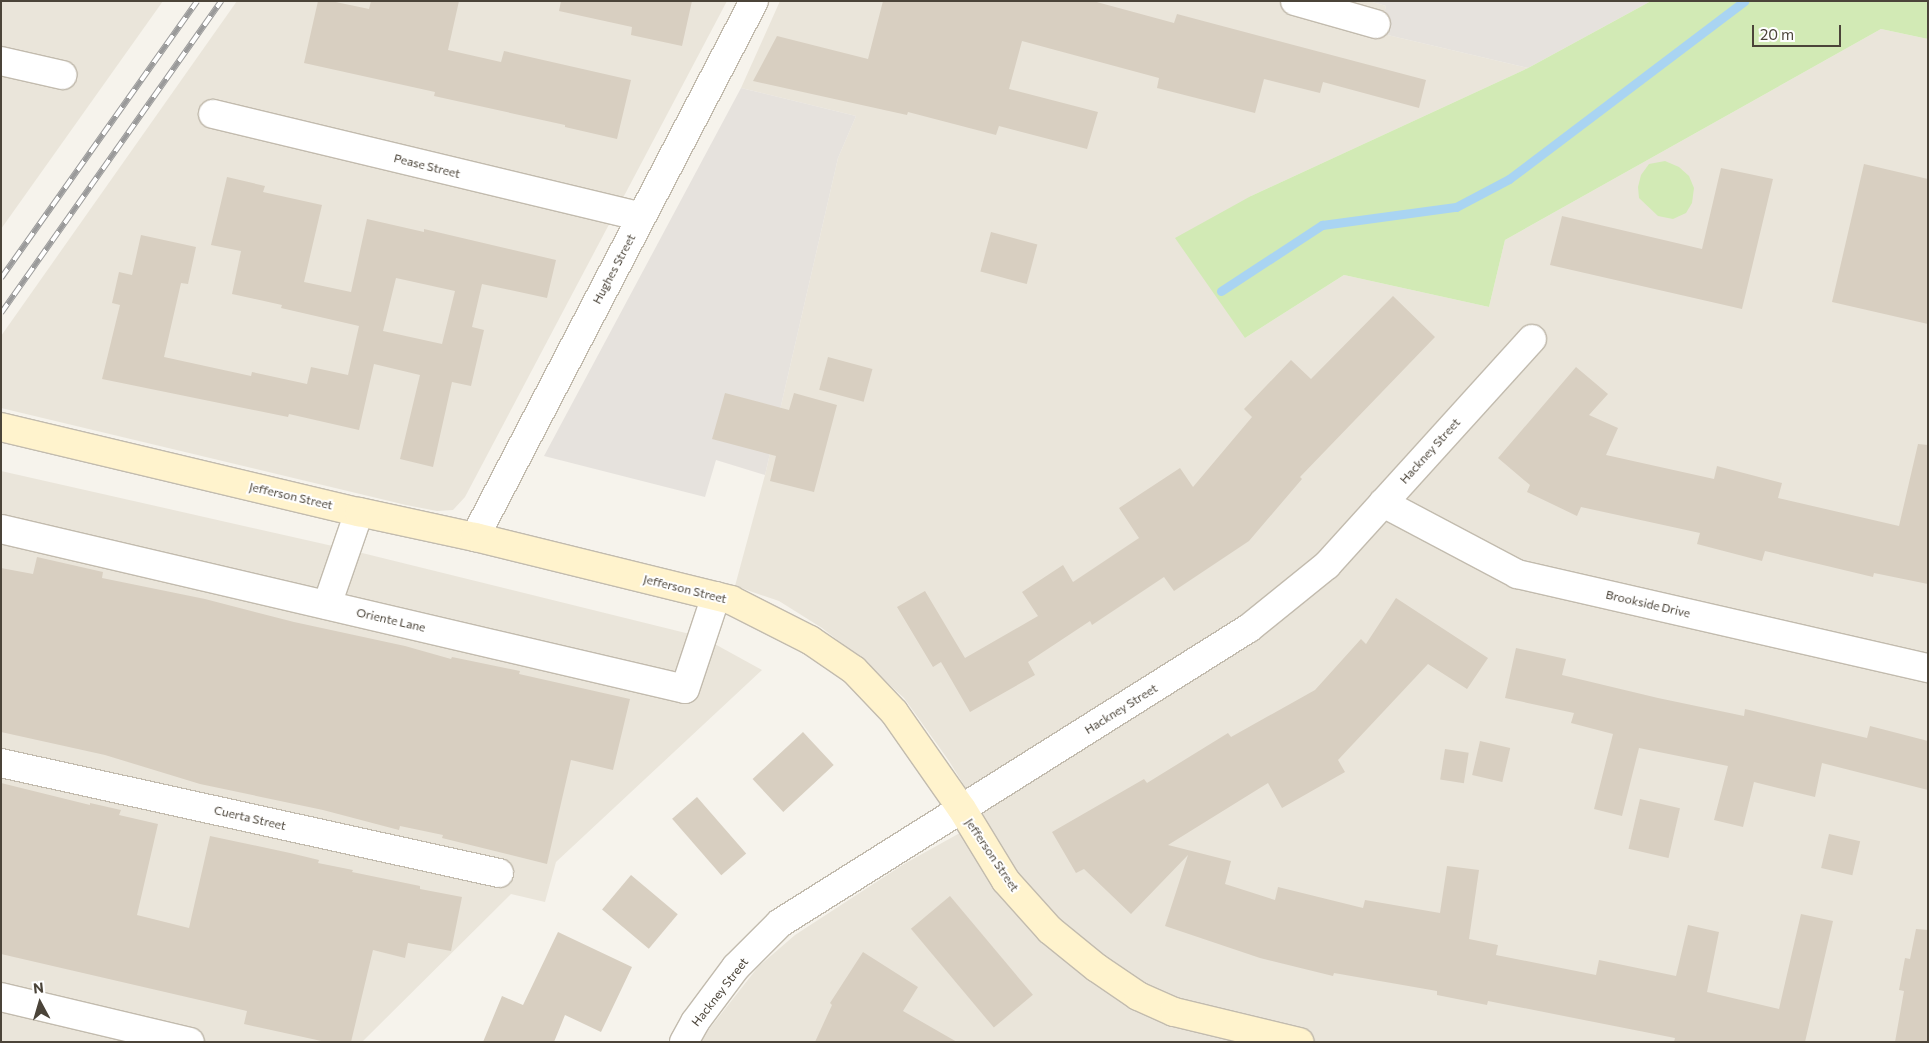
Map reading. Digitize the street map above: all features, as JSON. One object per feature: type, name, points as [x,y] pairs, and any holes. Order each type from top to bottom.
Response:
[{"type":"street","name":"Hughes Street","points":[[475,537],[754,1]]},
{"type":"street","points":[[1295,1],[1376,24]]},
{"type":"street","points":[[1,61],[62,75]]},
{"type":"street","name":"Pease Street","points":[[213,114],[641,217]]},
{"type":"street","name":"Hackney Street","points":[[684,1042],[695,1022],[736,967],[780,923],[1249,628],[1327,565],[1532,339]]},
{"type":"street","name":"Jefferson Street","points":[[1,427],[359,512],[475,537],[732,600],[810,640],[854,670],[894,712],[962,809],[1006,881],[1050,930],[1097,968],[1138,996],[1174,1012],[1299,1042]]},
{"type":"street","name":"Brookside Drive","points":[[1383,503],[1517,574],[1928,668]]},
{"type":"street","points":[[327,605],[359,512]]},
{"type":"street","name":"Oriente Lane","points":[[1,530],[685,689],[716,596]]},
{"type":"street","name":"Cuerta Street","points":[[1,763],[499,874]]},
{"type":"street","points":[[1,997],[190,1042]]},
{"type":"shaded area","points":[[1,1],[163,1],[1,229]]},
{"type":"shaded area","points":[[237,1],[727,1],[465,497],[453,510],[437,511],[406,505],[1,408],[1,336]]},
{"type":"shaded area","points":[[780,1],[1369,1],[1386,6],[1379,33],[1528,68],[1251,196],[1245,338],[1344,275],[1489,307],[1505,240],[1881,29],[1928,39],[1928,1042],[699,1042],[758,967],[795,935],[904,864],[985,819],[949,761],[904,698],[858,656],[822,628],[779,601],[735,586],[765,475],[838,158],[856,116],[741,88]]},
{"type":"shaded area","points":[[1369,1],[1651,1],[1528,68],[1379,33],[1386,6]]},
{"type":"shaded area","points":[[741,88],[856,116],[838,158],[765,475],[716,460],[705,497],[544,456]]},
{"type":"shaded area","points":[[1,471],[346,549],[702,637],[762,670],[556,862],[545,902],[511,894],[362,1042],[1,1042]]},
{"type":"green space","points":[[1651,1],[1928,1],[1928,39],[1881,29],[1505,240],[1489,307],[1344,275],[1245,338],[1175,238],[1251,196],[1528,68]]},
{"type":"green space","points":[[1665,161],[1679,167],[1689,176],[1694,188],[1692,203],[1686,213],[1673,219],[1658,216],[1639,198],[1638,187],[1641,175],[1649,164]]},
{"type":"building","points":[[318,1],[331,1],[369,9],[371,1],[459,1],[448,50],[501,62],[504,51],[631,80],[617,139],[565,127],[565,125],[434,96],[435,92],[304,63]]},
{"type":"building","points":[[561,1],[692,1],[682,46],[631,35],[632,27],[559,11]]},
{"type":"building","points":[[883,1],[1093,1],[1174,23],[1177,14],[1426,80],[1419,108],[1323,82],[1320,93],[1264,79],[1255,113],[1157,88],[1159,78],[1022,41],[1009,89],[1098,112],[1087,149],[999,126],[996,135],[908,112],[907,115],[753,81],[777,36],[868,59]]},
{"type":"building","points":[[1864,164],[1928,179],[1928,324],[1832,302]]},
{"type":"building","points":[[1721,168],[1773,179],[1742,309],[1550,265],[1562,216],[1702,249]]},
{"type":"building","points":[[227,177],[265,186],[263,192],[322,205],[304,282],[351,292],[367,219],[424,232],[424,229],[556,260],[547,298],[482,284],[472,327],[484,330],[471,386],[452,382],[433,467],[400,459],[420,375],[374,364],[359,430],[289,414],[288,417],[102,379],[120,305],[112,303],[119,272],[132,275],[141,235],[196,247],[188,284],[181,283],[164,357],[251,376],[252,372],[307,384],[311,367],[348,375],[359,326],[281,308],[282,305],[232,294],[241,251],[211,245]],"holes":[[[396,278],[455,291],[442,344],[383,331]]]},
{"type":"building","points":[[991,232],[1037,244],[1027,284],[980,272]]},
{"type":"building","points":[[1393,296],[1435,337],[1300,477],[1302,479],[1249,541],[1174,591],[1164,577],[1092,625],[1090,621],[1028,662],[1035,675],[970,712],[941,662],[933,667],[897,607],[925,591],[965,658],[1038,616],[1022,592],[1063,565],[1073,582],[1139,538],[1119,508],[1180,468],[1193,487],[1252,417],[1244,409],[1291,360],[1311,379]]},
{"type":"building","points":[[828,357],[872,369],[864,402],[819,390]]},
{"type":"building","points":[[1576,367],[1608,394],[1589,415],[1618,428],[1606,455],[1714,479],[1717,466],[1782,483],[1778,498],[1899,526],[1918,444],[1928,445],[1928,584],[1874,573],[1873,577],[1765,551],[1762,561],[1697,544],[1700,533],[1581,507],[1577,516],[1527,492],[1530,485],[1498,458]]},
{"type":"building","points":[[725,393],[789,410],[794,393],[837,405],[814,492],[770,481],[776,456],[712,439]]},
{"type":"building","points":[[37,557],[103,572],[102,578],[205,599],[294,622],[405,646],[451,659],[452,657],[520,671],[519,674],[630,699],[613,770],[571,760],[547,864],[442,838],[443,835],[400,826],[399,830],[323,810],[200,784],[105,755],[1,732],[1,568],[33,574]]},
{"type":"building","points":[[1396,598],[1488,658],[1467,689],[1428,664],[1338,760],[1345,772],[1282,808],[1268,783],[1168,845],[1231,861],[1225,884],[1275,900],[1278,887],[1363,908],[1365,900],[1440,913],[1447,866],[1479,870],[1469,939],[1498,945],[1496,955],[1596,975],[1599,960],[1676,976],[1688,925],[1719,932],[1707,992],[1779,1009],[1801,914],[1833,921],[1805,1042],[1674,1042],[1675,1038],[1488,1001],[1487,1005],[1437,995],[1437,991],[1334,973],[1333,976],[1260,958],[1165,926],[1188,855],[1131,914],[1084,869],[1076,873],[1052,832],[1144,779],[1147,783],[1228,733],[1231,737],[1315,690],[1361,639],[1366,644]]},
{"type":"building","points":[[1516,648],[1566,659],[1562,675],[1658,698],[1744,716],[1745,709],[1867,738],[1870,726],[1928,741],[1928,790],[1822,763],[1815,797],[1754,782],[1743,827],[1714,820],[1728,766],[1639,748],[1622,816],[1594,809],[1613,734],[1571,723],[1574,713],[1505,698]]},
{"type":"building","points":[[803,732],[834,765],[783,812],[753,779]]},
{"type":"building","points":[[1480,741],[1510,748],[1502,782],[1472,775]]},
{"type":"building","points":[[1445,749],[1469,753],[1464,783],[1440,780]]},
{"type":"building","points":[[1,783],[90,805],[90,803],[121,810],[119,815],[158,824],[137,915],[189,928],[210,836],[319,860],[318,863],[353,870],[352,872],[420,886],[420,889],[462,897],[451,951],[408,943],[405,958],[373,950],[351,1042],[326,1042],[244,1024],[247,1011],[1,954]]},
{"type":"building","points":[[697,797],[746,854],[721,875],[672,819]]},
{"type":"building","points":[[1640,799],[1680,808],[1668,858],[1629,849]]},
{"type":"building","points":[[1829,834],[1860,841],[1852,875],[1821,868]]},
{"type":"building","points":[[631,875],[678,914],[649,949],[602,909]]},
{"type":"building","points":[[950,896],[1033,995],[994,1028],[911,929]]},
{"type":"building","points":[[1916,929],[1928,930],[1928,1042],[1895,1042],[1904,991],[1899,990],[1905,958],[1910,959]]},
{"type":"building","points":[[558,932],[632,967],[601,1032],[565,1015],[554,1042],[483,1042],[502,996],[523,1005]]},
{"type":"building","points":[[863,952],[918,987],[903,1011],[957,1042],[815,1042],[832,1005],[830,1003]]},
{"type":"waterway","points":[[1221,291],[1322,225],[1456,207],[1509,179],[1744,1]]},
{"type":"railway","points":[[1,278],[197,1]]},
{"type":"railway","points":[[1,313],[221,1]]}]
